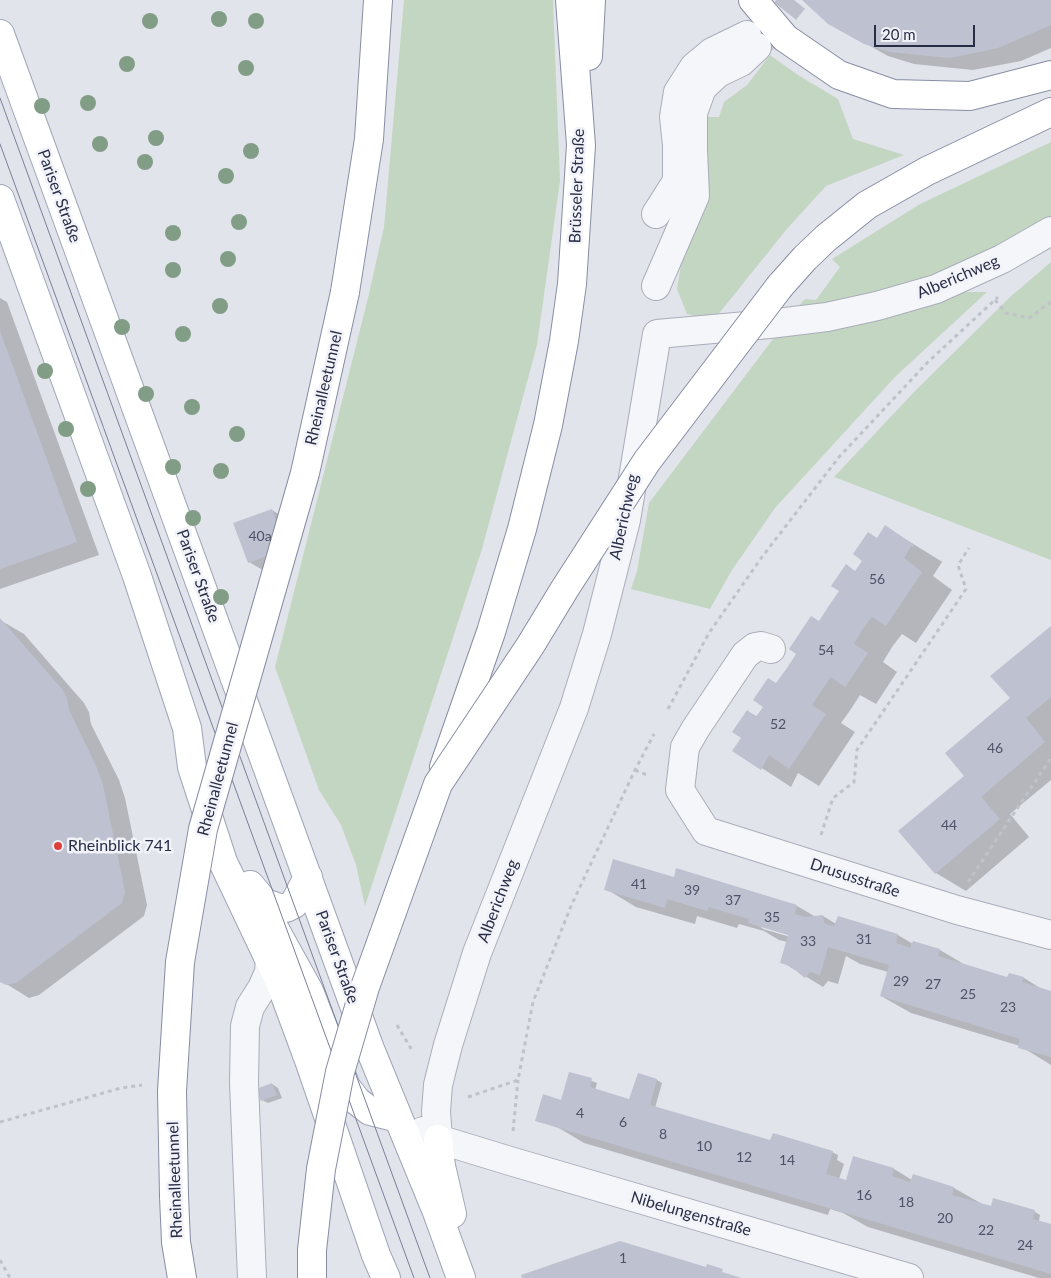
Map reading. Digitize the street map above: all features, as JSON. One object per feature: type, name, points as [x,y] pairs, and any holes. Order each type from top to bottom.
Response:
[{"type":"main road","name":"Rheinalleetunnel","points":[[182,1278],[176,1242],[172,1091],[180,962],[203,828],[304,473],[345,292],[369,139],[378,0]]},
{"type":"main road","name":"Brüsseler Straße","points":[[438,784],[491,632],[522,529],[548,425],[568,312],[572,284],[581,145],[570,0]]},
{"type":"main road","points":[[581,145],[591,0]]},
{"type":"main road","points":[[753,0],[785,38],[831,70],[839,75],[893,94],[970,96],[1051,75]]},
{"type":"main road","name":"Pariser Straße","points":[[0,34],[370,1049],[437,1212],[461,1278]]},
{"type":"main road","points":[[312,1278],[312,1250],[321,1169],[340,1072],[365,987],[438,784],[530,646],[647,461],[780,286],[805,258],[826,238],[868,205],[927,171],[1051,112]]},
{"type":"main road","points":[[0,198],[137,576],[187,728],[192,767],[223,862],[270,958],[310,1063],[376,1255],[386,1278]]},
{"type":"main road","points":[[187,728],[207,763],[238,857],[250,885],[309,991],[346,1087],[356,1101],[370,1111],[398,1118]]},
{"type":"main road","points":[[250,885],[265,903],[279,908],[286,908],[294,904],[308,877]]},
{"type":"main road","points":[[438,1139],[446,1196],[470,1278]]},
{"type":"main road","points":[[175,1278],[176,1242]]},
{"type":"street","points":[[656,214],[677,181],[677,145],[674,118],[678,92],[694,67],[712,52],[752,41],[741,62],[718,73],[702,88],[693,113],[695,196],[656,286]]},
{"type":"street","name":"Alberichweg","points":[[438,1139],[436,1111],[438,1085],[448,1045],[477,953],[574,708],[597,634],[626,520],[657,334],[827,317],[877,306],[936,289],[1002,259],[1051,231]]},
{"type":"street","name":"Drususstraße","points":[[771,648],[755,647],[745,655],[696,728],[686,747],[680,790],[706,831],[956,910],[1051,936]]},
{"type":"street","points":[[252,1278],[244,1084],[245,1026],[250,1007],[269,972],[270,958]]},
{"type":"street","name":"Alberichweg","points":[[398,1118],[419,1113],[430,1102],[438,1085]]},
{"type":"street","points":[[398,1118],[438,1139]]},
{"type":"street","name":"Nibelungenstraße","points":[[438,1139],[910,1278]]},
{"type":"street","points":[[446,1196],[452,1174],[461,1161],[473,1150]]},
{"type":"path","points":[[995,300],[1006,313],[1029,318],[1051,302]]},
{"type":"path","points":[[812,864],[833,798],[854,782],[857,750],[966,589],[958,565],[969,548]]},
{"type":"path","points":[[956,910],[966,885],[1051,758]]},
{"type":"path","points":[[510,1161],[518,1080]]},
{"type":"path","points":[[0,1260],[10,1278]]},
{"type":"green space","points":[[404,0],[553,0],[560,181],[537,345],[482,549],[365,906],[356,865],[341,825],[319,790],[275,667],[368,298],[384,227]]},
{"type":"green space","points":[[770,55],[798,75],[838,99],[853,139],[904,155],[826,186],[786,230],[713,321],[687,314],[677,289],[705,117],[719,117],[724,102],[747,85]]},
{"type":"green space","points":[[1051,142],[1051,221],[948,275],[788,318],[805,299],[816,300],[840,267],[832,259],[920,204]]},
{"type":"green space","points":[[1051,262],[1051,560],[834,477],[915,391],[1010,297]]},
{"type":"green space","points":[[955,292],[987,292],[895,377],[775,508],[732,570],[710,609],[631,589],[637,571],[649,503],[776,335]]},
{"type":"building","points":[[802,0],[1051,0],[1051,25],[998,48],[950,58],[890,52],[864,44],[828,24]]},
{"type":"building","points":[[0,331],[77,542],[0,569]]},
{"type":"building","points":[[272,509],[286,549],[248,563],[233,523]]},
{"type":"building","points":[[885,525],[914,545],[913,547],[911,546],[904,558],[922,572],[886,626],[872,617],[862,630],[854,644],[868,653],[845,687],[831,677],[821,691],[812,705],[826,714],[789,769],[769,755],[761,770],[732,751],[741,738],[732,732],[747,710],[756,717],[763,707],[753,700],[768,678],[776,683],[787,668],[796,654],[789,649],[811,616],[819,621],[839,591],[831,586],[846,564],[855,571],[862,561],[853,554],[868,532],[877,538]]},
{"type":"building","name":"Rheinblick 741","points":[[0,618],[62,689],[67,698],[69,710],[103,785],[125,892],[122,903],[16,983],[6,985],[0,982]]},
{"type":"building","points":[[1051,626],[1051,697],[1026,718],[1045,742],[981,797],[1000,819],[935,874],[898,831],[964,776],[945,753],[1010,698],[990,676]]},
{"type":"building","points":[[613,859],[674,877],[676,868],[797,905],[795,914],[805,917],[823,915],[824,923],[829,925],[834,926],[838,916],[898,934],[896,943],[910,948],[913,941],[940,949],[938,956],[1007,977],[1009,973],[1024,977],[1022,982],[1051,991],[1051,1057],[1018,1048],[1020,1039],[880,996],[889,965],[828,947],[820,975],[810,972],[805,978],[790,966],[780,963],[788,935],[748,923],[749,919],[709,907],[707,911],[667,899],[665,908],[604,890]]},
{"type":"building","points":[[569,1072],[592,1078],[590,1087],[629,1099],[638,1073],[657,1079],[650,1105],[770,1140],[773,1133],[833,1151],[826,1174],[846,1180],[853,1156],[894,1168],[892,1176],[910,1182],[913,1174],[954,1187],[952,1195],[991,1206],[993,1198],[1035,1210],[1033,1219],[1051,1224],[1051,1274],[535,1121],[543,1094],[561,1100]]},
{"type":"building","points":[[272,1083],[277,1095],[261,1101],[256,1089]]},
{"type":"building","points":[[620,1241],[706,1267],[707,1264],[723,1269],[722,1272],[742,1278],[522,1278],[521,1275]]},
{"type":"tunnel","points":[[759,44],[794,0]]},
{"type":"tram line","points":[[0,98],[430,1278]]},
{"type":"tram line","points":[[0,144],[414,1278]]},
{"type":"place","name":"Rheinblick 741","points":[[58,846]]}]
